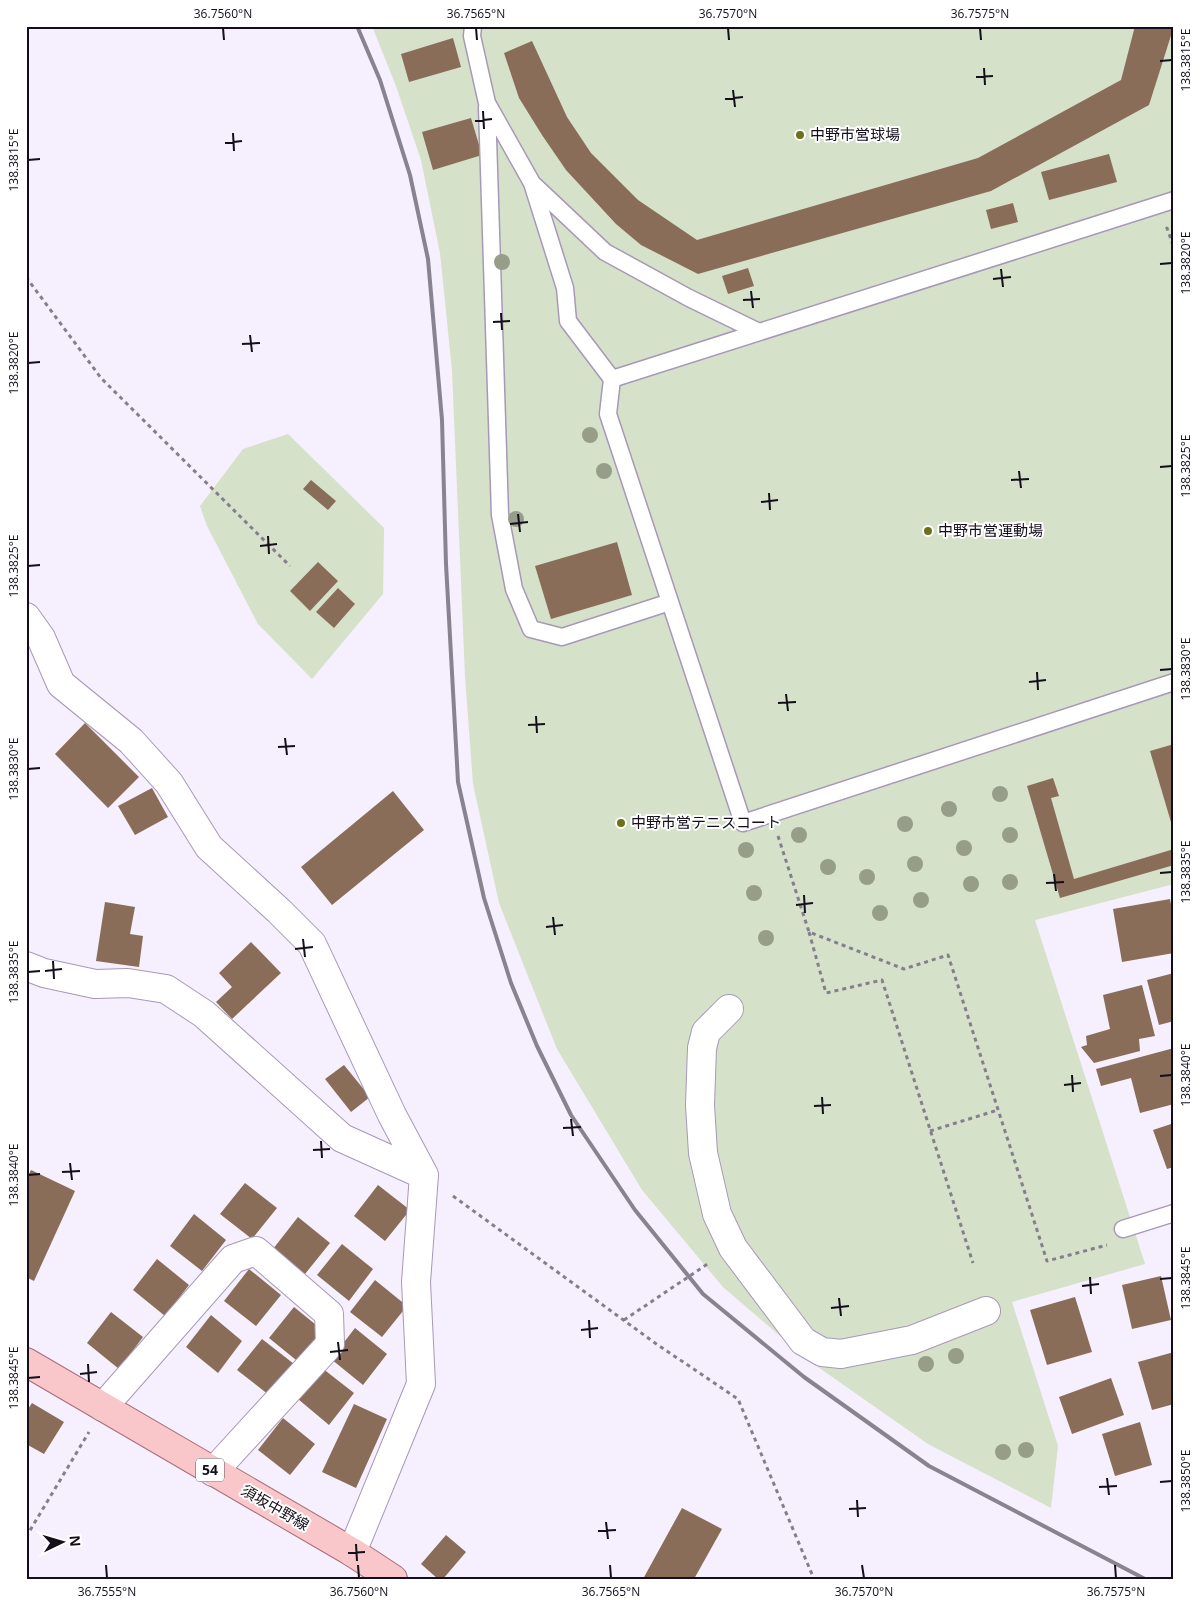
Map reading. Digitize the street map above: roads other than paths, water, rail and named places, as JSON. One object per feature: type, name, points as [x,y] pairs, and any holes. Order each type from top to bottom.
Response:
[{"type":"main road","name":"須坂中野線","points":[[26,1362],[352,1552],[393,1579]]},
{"type":"street","points":[[26,617],[40,638],[61,684],[131,741],[169,783],[209,848],[279,911],[312,944],[392,1115],[424,1175],[416,1282],[421,1384],[352,1552]]},
{"type":"street","points":[[26,966],[44,973],[94,984],[128,983],[166,989],[204,1014],[342,1138],[424,1175]]},
{"type":"street","points":[[729,1009],[706,1032],[702,1048],[700,1105],[703,1153],[717,1214],[733,1248],[804,1341],[822,1352],[841,1354],[912,1340],[986,1311]]},
{"type":"street","points":[[103,1407],[233,1259],[256,1252],[329,1314],[330,1344],[213,1472]]},
{"type":"lane","points":[[473,26],[472,36],[487,103],[500,515],[514,589],[531,629],[562,637],[670,602]]},
{"type":"lane","points":[[487,103],[532,183],[565,288],[568,322],[612,379],[608,414],[743,823],[1174,682]]},
{"type":"lane","points":[[532,183],[605,252],[689,298],[759,332]]},
{"type":"lane","points":[[612,379],[1174,200]]},
{"type":"lane","points":[[1123,1229],[1174,1213]]},
{"type":"railway","points":[[357,26],[380,80],[410,175],[428,259],[442,420],[446,564],[458,782],[484,898],[511,983],[537,1046],[571,1115],[635,1210],[703,1294],[804,1377],[929,1466],[1145,1579]]},
{"type":"place","name":"中野市営球場","points":[[800,135]]},
{"type":"place","name":"中野市営運動場","points":[[928,531]]},
{"type":"place","name":"中野市営テニスコート","points":[[621,823]]}]
